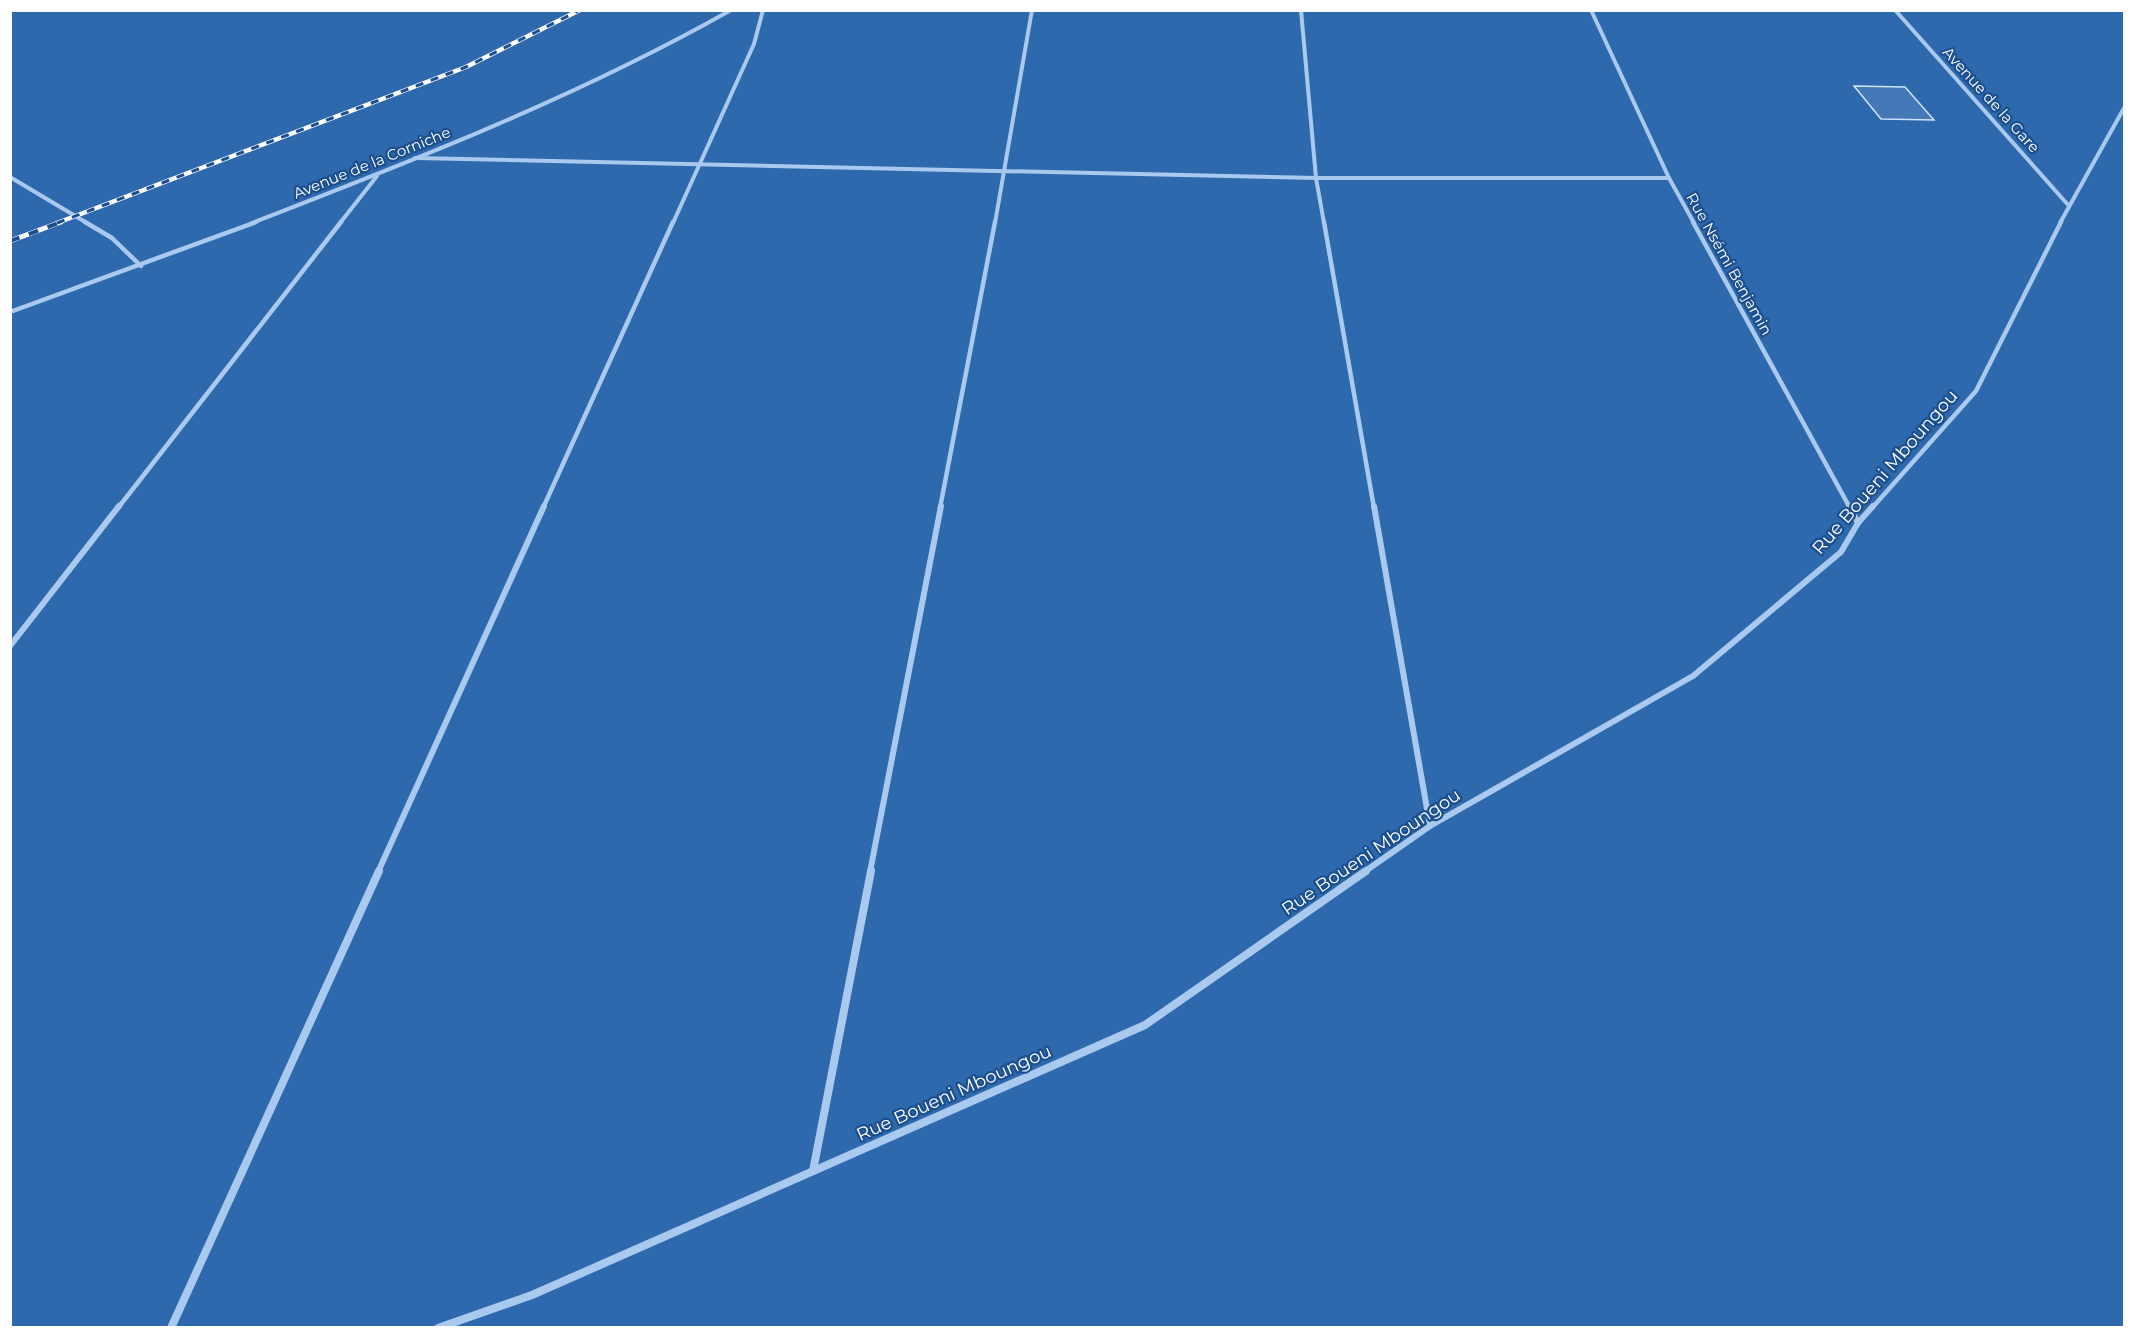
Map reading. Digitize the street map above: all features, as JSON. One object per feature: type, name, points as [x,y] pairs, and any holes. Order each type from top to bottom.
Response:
[{"type":"street","name":"Avenue de la Corniche","points":[[10,312],[141,267],[377,175],[505,121],[621,68],[731,10]]},
{"type":"street","points":[[171,1328],[754,44],[763,10]]},
{"type":"street","points":[[813,1171],[1005,171],[1032,10]]},
{"type":"street","points":[[1301,10],[1316,178],[1430,826]]},
{"type":"street","name":"Rue Nsémi Benjamin","points":[[1591,10],[1669,178],[1858,523]]},
{"type":"street","name":"Avenue de la Gare","points":[[1895,10],[2069,206]]},
{"type":"street","name":"Rue Boueni Mboungou","points":[[438,1328],[532,1295],[1145,1025],[1430,826],[1693,676],[1840,552],[1858,523],[1976,391],[2069,206],[2124,108]]},
{"type":"street","points":[[415,158],[1316,178],[1669,178]]},
{"type":"street","points":[[11,644],[377,175]]},
{"type":"street","points":[[10,177],[112,238],[141,267]]},
{"type":"shaded area","points":[[11,11],[2124,11],[2124,1327],[11,1327]]},
{"type":"building","points":[[1854,86],[1905,87],[1934,120],[1881,119]]},
{"type":"railway","points":[[57,223],[466,67],[580,10]]},
{"type":"railway","points":[[10,241],[61,222]]}]
